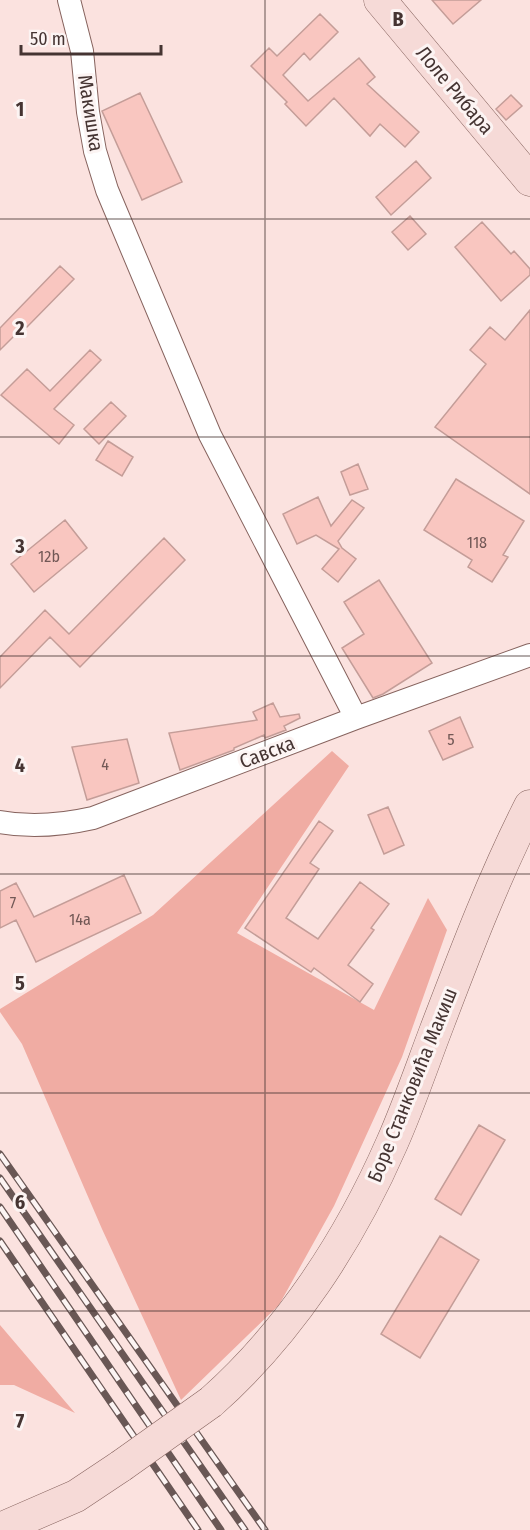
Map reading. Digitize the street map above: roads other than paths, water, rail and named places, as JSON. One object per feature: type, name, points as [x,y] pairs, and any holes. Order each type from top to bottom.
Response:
[{"type":"main road","name":"Лоле Рибара","points":[[380,0],[530,180]]},
{"type":"main road","name":"Боре Станковића Макиш","points":[[0,1529],[76,1496],[211,1402],[246,1369],[302,1302],[355,1217],[392,1142],[493,884],[530,806]]},
{"type":"street","name":"Макишка","points":[[69,0],[82,51],[88,112],[95,151],[107,190],[210,435],[356,717]]},
{"type":"street","name":"Савска","points":[[0,822],[24,826],[67,824],[93,818],[356,717],[528,660]]},
{"type":"railway","points":[[0,1154],[265,1530]]},
{"type":"railway","points":[[0,1178],[245,1530]]},
{"type":"railway","points":[[0,1207],[221,1530]]},
{"type":"railway","points":[[0,1241],[198,1530]]}]
